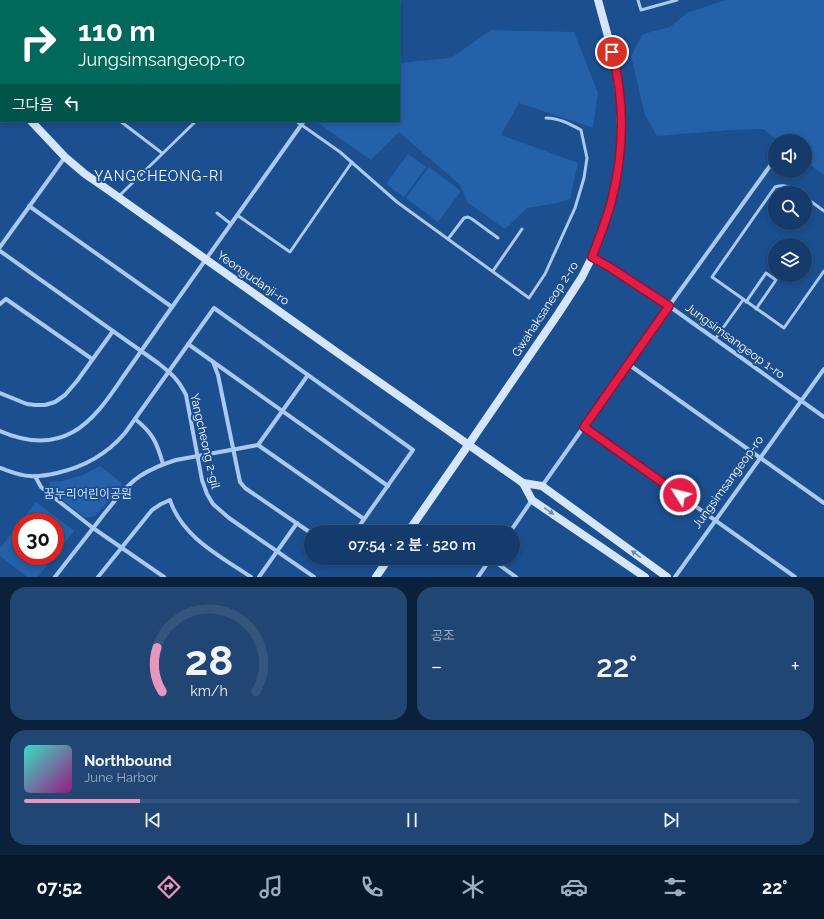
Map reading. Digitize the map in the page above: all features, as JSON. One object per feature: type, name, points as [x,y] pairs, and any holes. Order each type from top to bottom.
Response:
[{"type":"street","name":"Gwahaksaneop 2-ro","points":[[413,525],[582,277],[592,257],[605,222],[616,180],[620,152],[621,128],[620,101],[615,62],[598,0]]},
{"type":"street","name":"Yeongudanji-ro","points":[[32,122],[85,174],[205,260],[469,444]]},
{"type":"street","points":[[0,431],[17,437],[38,440],[63,436],[73,432],[96,414],[303,122]]},
{"type":"street","points":[[0,247],[66,157]]},
{"type":"street","points":[[542,486],[768,169]]},
{"type":"street","points":[[29,206],[172,307]]},
{"type":"street","name":"Yangcheong 2-gil","points":[[0,251],[174,376],[186,395],[202,480],[207,494],[213,504],[229,518],[314,577]]},
{"type":"street","name":"Jungsimsangeop 1-ro","points":[[592,257],[669,306],[824,417]]},
{"type":"street","points":[[0,304],[6,299],[92,359]]},
{"type":"street","points":[[0,468],[28,476],[53,474],[81,466],[97,458],[108,450],[118,442],[214,308],[413,450],[360,525]]},
{"type":"street","points":[[0,393],[27,404],[45,405],[55,402],[65,395],[77,381],[112,331]]},
{"type":"street","points":[[188,344],[388,486]]},
{"type":"street","points":[[212,361],[218,375],[240,482],[245,488],[304,528]]},
{"type":"street","points":[[628,364],[824,503]]},
{"type":"street","name":"Jungsimsangeop-ro","points":[[675,577],[824,369]]},
{"type":"street","points":[[55,577],[126,488],[138,477],[164,464],[176,460],[258,445],[308,375]]},
{"type":"street","points":[[135,419],[148,430],[154,438],[164,464]]},
{"type":"street","points":[[584,427],[795,577]]},
{"type":"street","points":[[469,444],[524,483],[542,486],[667,577]]},
{"type":"street","points":[[258,445],[364,519]]},
{"type":"street","points":[[35,476],[41,487],[93,528],[164,577]]},
{"type":"street","points":[[524,483],[532,500],[645,577]]},
{"type":"street","points":[[98,577],[152,510],[160,504],[170,500],[179,520],[194,537],[210,550],[251,577]]},
{"type":"street","points":[[515,525],[532,500]]},
{"type":"street","points":[[259,577],[297,523]]},
{"type":"street","points":[[376,577],[385,565]]},
{"type":"street","points":[[478,577],[486,565]]},
{"type":"street","points":[[500,565],[516,577]]},
{"type":"lane","points":[[638,0],[640,10],[677,0]]},
{"type":"lane","points":[[297,122],[340,152],[390,197],[529,298],[545,274],[575,208],[584,178],[587,158],[581,130],[567,122],[555,118],[546,118]]},
{"type":"lane","points":[[121,122],[162,153]]},
{"type":"lane","points":[[118,197],[195,122]]},
{"type":"lane","points":[[237,215],[290,252],[352,162]]},
{"type":"lane","points":[[778,186],[788,186]]},
{"type":"lane","points":[[768,197],[712,277],[784,328],[824,271]]},
{"type":"lane","points":[[812,202],[824,211]]},
{"type":"lane","points":[[217,213],[231,224]]},
{"type":"lane","points":[[448,239],[464,218],[468,217],[498,238]]},
{"type":"lane","points":[[493,271],[522,229]]},
{"type":"lane","points":[[715,339],[766,273],[776,280],[756,309]]},
{"type":"green space","points":[[726,0],[824,0],[824,175],[812,166],[812,134],[770,134],[763,129],[657,136],[645,115],[631,56],[643,34],[670,27],[687,13]]},
{"type":"green space","points":[[491,30],[574,32],[598,93],[593,128],[519,103],[501,135],[578,163],[570,199],[557,203],[527,208],[505,229],[468,203],[460,185],[399,132],[371,160],[318,123],[400,122],[400,63],[451,58]]},
{"type":"green space","points":[[408,154],[426,167],[404,197],[386,184]]},
{"type":"green space","points":[[429,167],[461,191],[438,222],[406,198]]},
{"type":"green space","name":"꿈누리어린이공원","points":[[100,466],[123,484],[95,516],[86,518],[48,489],[50,482],[62,481],[83,475]]},
{"type":"green space","points":[[36,502],[50,513],[27,513]]},
{"type":"green space","points":[[64,523],[74,531],[64,544]]},
{"type":"green space","points":[[12,533],[12,565],[47,565],[38,577],[27,577],[0,556],[0,548]]},
{"type":"district","name":"YANGCHEONG-RI","points":[[159,176]]},
{"type":"route","points":[[612,52],[615,62],[620,101],[620,152],[611,203],[592,257],[669,306],[584,427],[680,495]]}]
